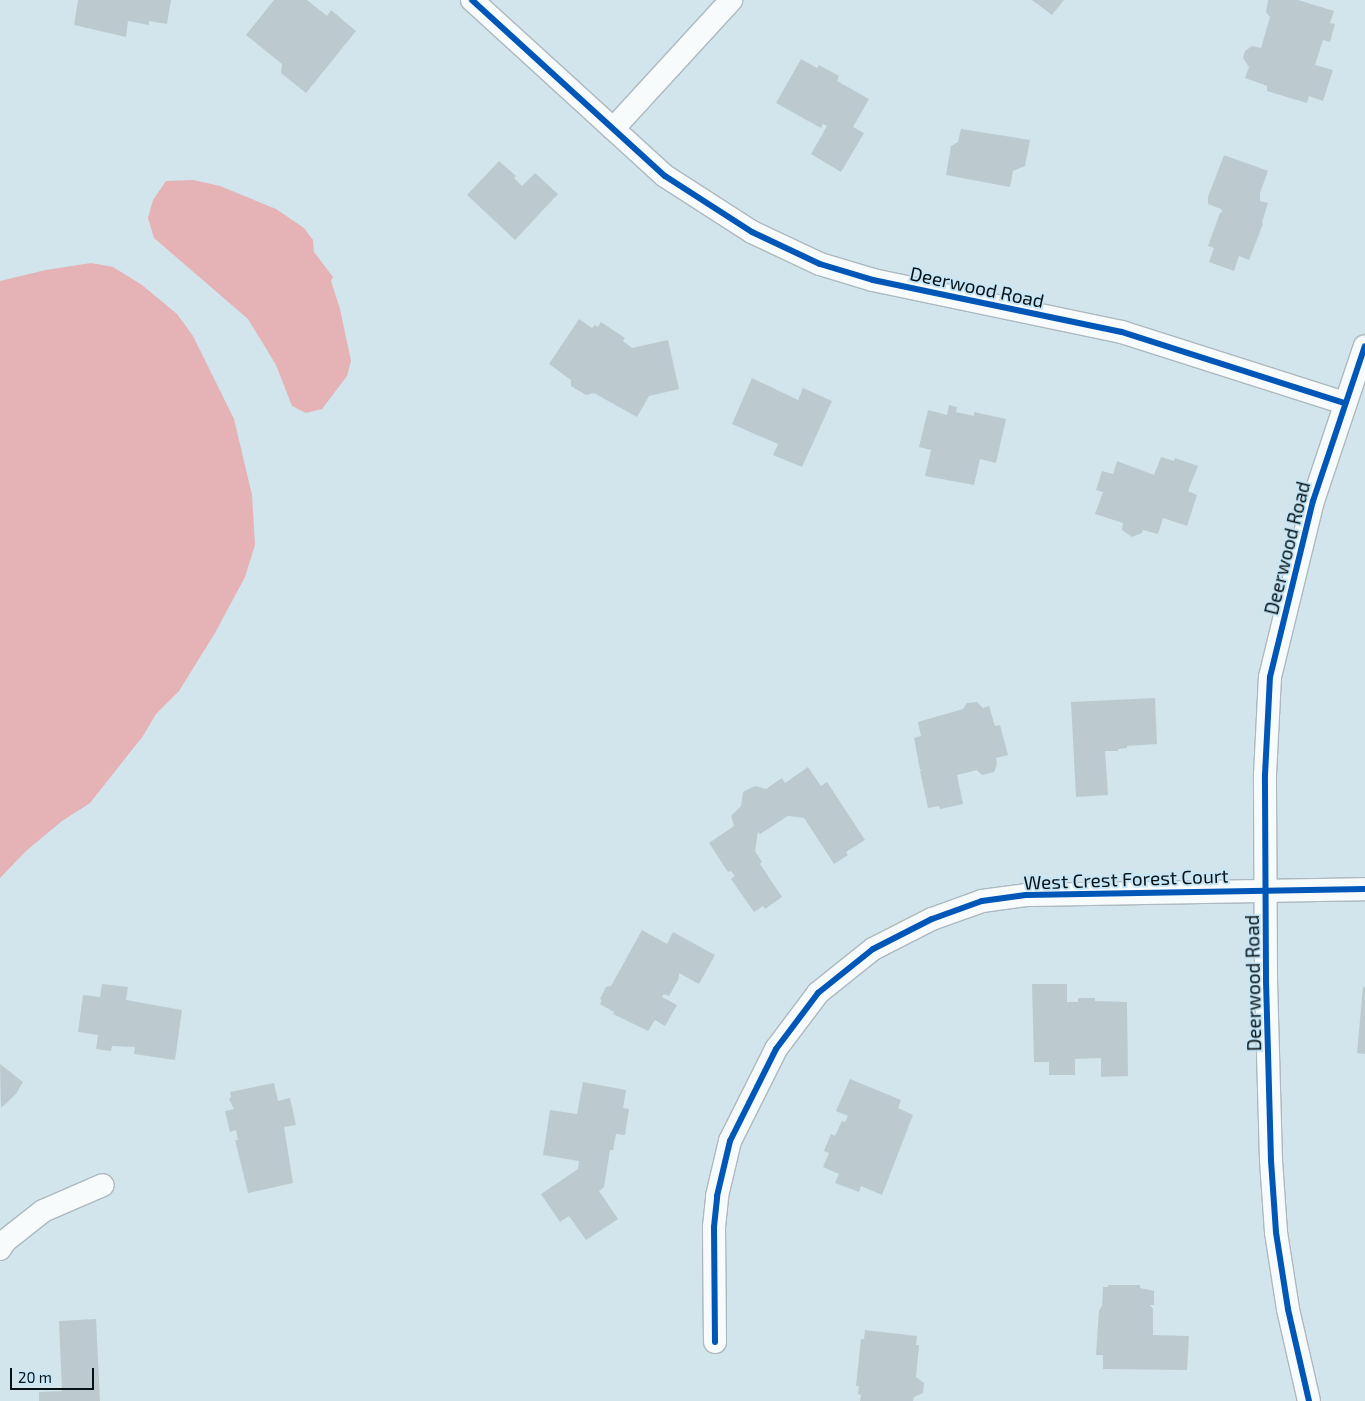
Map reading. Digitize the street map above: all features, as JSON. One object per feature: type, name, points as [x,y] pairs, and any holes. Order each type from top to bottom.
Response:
[{"type":"street","name":"Deerwood Road","points":[[472,0],[665,176],[752,232],[820,264],[873,280],[1122,332],[1345,403],[1312,501],[1270,677],[1265,775],[1271,1160],[1276,1232],[1288,1309],[1309,1401]]},
{"type":"street","points":[[612,129],[731,0]]},
{"type":"street","points":[[1345,403],[1365,346]]},
{"type":"street","name":"West Crest Forest Court","points":[[715,1342],[714,1227],[717,1196],[730,1141],[776,1049],[818,993],[873,949],[932,919],[982,901],[1026,895],[1365,889]]},
{"type":"street","points":[[0,1249],[5,1241],[43,1212],[103,1185]]},
{"type":"shaded area","points":[[193,180],[220,186],[276,209],[304,228],[313,240],[314,252],[333,277],[331,281],[340,309],[351,361],[347,376],[322,409],[306,413],[292,406],[276,365],[248,319],[154,238],[148,218],[153,200],[166,181]]},
{"type":"shaded area","points":[[91,263],[113,267],[142,285],[177,314],[193,336],[234,419],[252,495],[255,545],[245,577],[215,633],[179,691],[156,714],[143,736],[90,803],[62,821],[26,851],[0,878],[0,281],[46,270]]},
{"type":"building","points":[[78,0],[171,0],[167,24],[149,21],[149,25],[128,21],[126,37],[74,25]]},
{"type":"building","points":[[274,0],[307,0],[327,16],[331,10],[356,31],[306,93],[281,73],[282,64],[246,35]]},
{"type":"building","points":[[1032,0],[1064,0],[1052,15]]},
{"type":"building","points":[[1268,0],[1298,0],[1334,11],[1330,23],[1335,24],[1330,42],[1323,40],[1315,65],[1333,70],[1323,101],[1309,96],[1307,103],[1267,91],[1267,86],[1245,78],[1249,67],[1243,58],[1245,51],[1252,46],[1261,48],[1270,17],[1266,12]]},
{"type":"building","points":[[801,59],[817,68],[819,65],[839,76],[837,81],[869,99],[853,127],[864,133],[841,172],[811,154],[827,126],[823,124],[821,128],[776,103]]},
{"type":"building","points":[[961,129],[1030,140],[1025,166],[1013,171],[1010,187],[946,175],[951,146],[958,142]]},
{"type":"building","points":[[1224,155],[1268,171],[1260,193],[1260,201],[1268,203],[1263,224],[1249,260],[1239,256],[1234,271],[1209,262],[1214,248],[1208,246],[1222,212],[1221,209],[1208,204],[1208,197]]},
{"type":"building","points":[[499,161],[516,176],[514,178],[522,186],[535,173],[558,194],[515,240],[467,195]]},
{"type":"building","points":[[579,319],[592,328],[595,325],[598,327],[601,322],[625,338],[623,341],[632,348],[668,340],[679,389],[649,396],[637,417],[594,393],[586,395],[571,386],[571,380],[549,364]]},
{"type":"building","points":[[752,378],[798,400],[803,388],[832,401],[802,467],[773,455],[778,444],[732,424]]},
{"type":"building","points":[[949,405],[957,407],[956,412],[974,416],[974,412],[1006,419],[996,463],[980,459],[974,485],[925,476],[931,450],[919,447],[928,410],[947,415]]},
{"type":"building","points":[[1161,457],[1174,461],[1175,458],[1198,466],[1188,491],[1197,495],[1187,526],[1163,518],[1158,534],[1143,530],[1142,533],[1132,537],[1122,530],[1123,523],[1095,514],[1103,492],[1096,490],[1102,471],[1113,474],[1117,461],[1154,475]]},
{"type":"building","points":[[1155,698],[1157,744],[1127,746],[1127,748],[1118,749],[1118,751],[1105,751],[1108,795],[1076,797],[1071,702]]},
{"type":"building","points":[[977,702],[983,708],[989,706],[995,726],[1000,725],[1008,755],[996,758],[997,764],[994,772],[982,775],[977,770],[957,775],[963,804],[940,809],[939,806],[928,808],[920,771],[923,770],[920,770],[914,738],[921,736],[918,722],[963,709],[967,703]]},
{"type":"building","points":[[808,767],[821,786],[827,782],[865,840],[846,852],[848,855],[834,864],[804,818],[788,816],[760,834],[758,832],[755,851],[762,862],[760,864],[782,897],[765,909],[763,906],[754,912],[731,879],[735,876],[731,871],[728,872],[709,843],[734,826],[731,816],[741,806],[743,792],[755,786],[766,789],[782,778],[785,783]]},
{"type":"building","points":[[642,930],[667,944],[673,932],[715,955],[699,984],[679,973],[679,978],[669,996],[664,994],[662,997],[677,1005],[665,1026],[655,1020],[648,1031],[613,1014],[614,1012],[600,1004],[602,1000],[600,999],[606,987],[611,986]]},
{"type":"building","points":[[102,984],[128,987],[126,1000],[182,1010],[175,1060],[134,1054],[135,1047],[112,1046],[111,1051],[96,1049],[98,1035],[78,1032],[83,995],[100,997]]},
{"type":"building","points":[[1032,984],[1067,984],[1067,1002],[1078,1002],[1078,998],[1095,998],[1095,1001],[1127,1002],[1128,1076],[1101,1077],[1101,1058],[1075,1059],[1075,1075],[1049,1075],[1049,1062],[1034,1062]]},
{"type":"building","points":[[1363,987],[1365,987],[1365,1054],[1357,1053]]},
{"type":"building","points":[[0,1064],[23,1082],[16,1094],[1,1108]]},
{"type":"building","points":[[850,1079],[901,1100],[898,1108],[913,1115],[882,1195],[861,1186],[859,1192],[835,1183],[839,1174],[823,1167],[829,1153],[824,1151],[831,1134],[835,1136],[842,1121],[845,1122],[848,1116],[836,1111]]},
{"type":"building","points":[[583,1082],[626,1090],[623,1108],[629,1109],[625,1135],[616,1134],[613,1150],[610,1150],[604,1187],[599,1191],[618,1219],[586,1240],[569,1216],[560,1222],[541,1194],[578,1169],[579,1161],[543,1155],[550,1110],[577,1114]]},
{"type":"building","points":[[274,1083],[278,1101],[290,1098],[296,1125],[284,1127],[293,1183],[248,1193],[235,1140],[238,1140],[236,1130],[230,1132],[225,1111],[234,1109],[229,1099],[231,1097],[230,1092]]},
{"type":"building","points":[[1108,1285],[1140,1285],[1140,1288],[1154,1291],[1154,1305],[1150,1305],[1153,1309],[1153,1335],[1189,1336],[1187,1370],[1103,1369],[1103,1355],[1096,1355],[1099,1310],[1102,1306],[1103,1287],[1108,1287]]},
{"type":"building","points":[[96,1319],[100,1401],[39,1401],[39,1392],[62,1391],[59,1321]]},
{"type":"building","points":[[865,1330],[917,1336],[916,1345],[919,1345],[916,1377],[924,1383],[923,1393],[914,1397],[913,1401],[860,1401],[861,1395],[858,1394],[859,1386],[856,1386],[861,1339],[864,1339]]},
{"type":"cycle path","points":[[472,0],[665,176],[752,232],[820,264],[873,280],[1122,332],[1345,403]]},
{"type":"cycle path","points":[[1309,1401],[1288,1309],[1276,1232],[1271,1160],[1266,979],[1265,775],[1270,677],[1313,501],[1365,346]]},
{"type":"cycle path","points":[[715,1342],[714,1227],[717,1196],[730,1141],[776,1049],[818,993],[873,949],[932,919],[982,901],[1026,895],[1365,889]]}]
